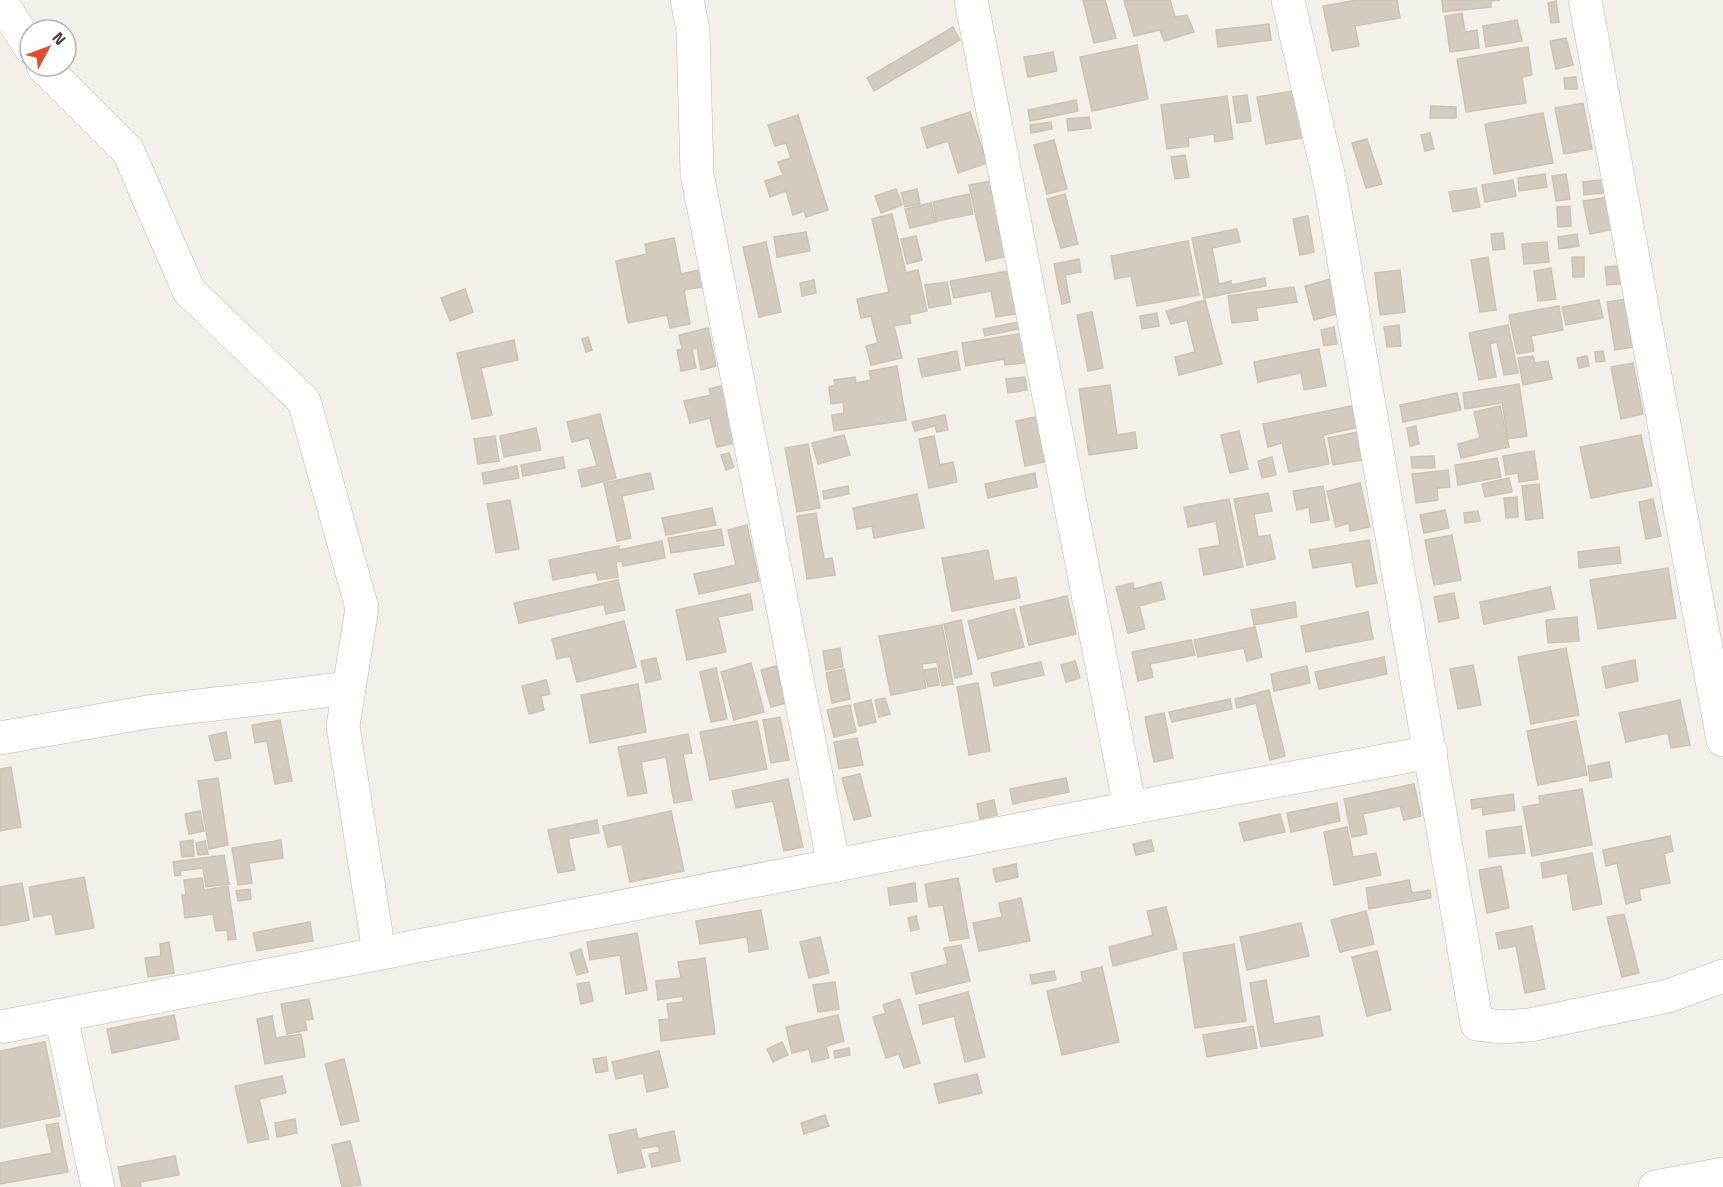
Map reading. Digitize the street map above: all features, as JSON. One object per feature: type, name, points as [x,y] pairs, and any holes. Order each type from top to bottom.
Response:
[{"type":"street","points":[[0,0],[18,28]]},
{"type":"street","points":[[687,0],[693,30],[697,174],[834,866]]},
{"type":"street","points":[[971,0],[1130,808]]},
{"type":"street","points":[[1288,0],[1331,187],[1477,1024],[1502,1028],[1530,1025],[1668,996],[1723,976]]},
{"type":"street","points":[[1585,0],[1723,740]]},
{"type":"street","points":[[55,78],[128,151],[189,291],[304,401],[362,608],[343,726],[379,952]]},
{"type":"street","points":[[0,738],[148,712],[349,688]]},
{"type":"street","points":[[0,1027],[379,952],[1431,752]]},
{"type":"street","points":[[61,1016],[98,1187]]},
{"type":"street","points":[[1655,1187],[1723,1174]]},
{"type":"building","points":[[1083,0],[1105,0],[1116,38],[1094,43]]},
{"type":"building","points":[[1124,0],[1170,0],[1175,17],[1187,15],[1194,32],[1164,41],[1160,30],[1134,36]]},
{"type":"building","points":[[1357,0],[1397,0],[1400,18],[1355,26],[1359,46],[1332,51],[1323,6]]},
{"type":"building","points":[[1442,0],[1500,0],[1491,1],[1491,7],[1443,12]]},
{"type":"building","points":[[1556,1],[1559,22],[1551,23],[1548,3]]},
{"type":"building","points":[[1462,13],[1465,32],[1477,30],[1479,48],[1450,52],[1445,16]]},
{"type":"building","points":[[1517,20],[1522,41],[1486,47],[1483,26]]},
{"type":"building","points":[[1269,24],[1271,40],[1218,47],[1216,30]]},
{"type":"building","points":[[953,27],[960,40],[874,91],[867,78]]},
{"type":"building","points":[[1566,38],[1573,65],[1556,69],[1550,41]]},
{"type":"building","points":[[1137,45],[1148,99],[1092,111],[1080,57]]},
{"type":"building","points":[[1528,47],[1532,75],[1522,77],[1526,103],[1466,112],[1457,59]]},
{"type":"building","points":[[1053,52],[1057,71],[1028,77],[1024,57]]},
{"type":"building","points":[[1576,77],[1577,89],[1565,89],[1564,78]]},
{"type":"building","points":[[1305,89],[1314,136],[1266,144],[1257,97]]},
{"type":"building","points":[[1247,95],[1251,121],[1237,123],[1233,97]]},
{"type":"building","points":[[1227,96],[1233,139],[1215,142],[1214,134],[1188,138],[1189,146],[1167,149],[1161,105]]},
{"type":"building","points":[[1076,100],[1078,111],[1030,121],[1028,110]]},
{"type":"building","points":[[1583,103],[1592,149],[1564,154],[1555,108]]},
{"type":"building","points":[[1431,106],[1456,107],[1456,118],[1430,118]]},
{"type":"building","points":[[970,112],[987,163],[958,173],[948,141],[927,148],[921,128]]},
{"type":"building","points":[[1543,113],[1553,163],[1494,174],[1485,124]]},
{"type":"building","points":[[798,115],[828,210],[806,217],[804,211],[793,215],[786,191],[770,197],[765,181],[783,175],[778,162],[791,158],[786,143],[775,146],[768,125]]},
{"type":"building","points":[[1089,117],[1091,128],[1068,131],[1067,119]]},
{"type":"building","points":[[1051,122],[1052,129],[1031,133],[1030,125]]},
{"type":"building","points":[[1430,133],[1434,149],[1425,151],[1421,135]]},
{"type":"building","points":[[1367,139],[1382,184],[1366,188],[1352,143]]},
{"type":"building","points":[[1054,140],[1067,189],[1047,194],[1034,145]]},
{"type":"building","points":[[1185,155],[1189,177],[1175,179],[1171,157]]},
{"type":"building","points":[[1545,174],[1547,187],[1519,191],[1518,178]]},
{"type":"building","points":[[1566,174],[1570,199],[1556,201],[1552,176]]},
{"type":"building","points":[[1610,179],[1612,192],[1584,195],[1583,182]]},
{"type":"building","points":[[1513,180],[1516,196],[1485,202],[1482,185]]},
{"type":"building","points":[[990,181],[1007,256],[986,261],[969,185]]},
{"type":"building","points":[[1476,188],[1480,207],[1453,212],[1449,192]]},
{"type":"building","points":[[896,189],[902,205],[881,213],[875,196]]},
{"type":"building","points":[[917,189],[920,204],[905,207],[901,193]]},
{"type":"building","points":[[969,194],[973,214],[937,221],[933,202]]},
{"type":"building","points":[[1065,194],[1078,244],[1061,248],[1047,199]]},
{"type":"building","points":[[1607,197],[1614,229],[1590,234],[1583,201]]},
{"type":"building","points":[[931,203],[936,222],[910,228],[905,209]]},
{"type":"building","points":[[1570,206],[1571,226],[1558,227],[1557,207]]},
{"type":"building","points":[[892,214],[906,273],[918,270],[927,311],[909,315],[911,323],[894,326],[902,358],[871,365],[866,346],[878,343],[871,316],[861,318],[857,299],[889,292],[872,219]]},
{"type":"building","points":[[1308,216],[1314,252],[1300,255],[1293,219]]},
{"type":"building","points":[[1237,229],[1240,242],[1212,248],[1219,284],[1231,281],[1232,285],[1265,278],[1266,286],[1204,298],[1192,238]]},
{"type":"building","points":[[806,232],[810,251],[777,257],[774,237]]},
{"type":"building","points":[[1503,233],[1505,249],[1493,250],[1491,234]]},
{"type":"building","points":[[1577,234],[1579,246],[1559,249],[1558,237]]},
{"type":"building","points":[[916,236],[922,260],[907,264],[901,239]]},
{"type":"building","points":[[674,238],[681,274],[704,269],[707,286],[684,290],[690,324],[670,328],[667,315],[628,323],[616,261],[647,254],[645,244]]},
{"type":"building","points":[[1188,241],[1199,295],[1137,306],[1131,276],[1115,279],[1111,256]]},
{"type":"building","points":[[766,242],[781,312],[759,317],[743,247]]},
{"type":"building","points":[[1547,242],[1549,262],[1524,264],[1522,244]]},
{"type":"building","points":[[1488,257],[1496,310],[1480,312],[1471,260]]},
{"type":"building","points":[[1572,257],[1584,257],[1584,277],[1573,277]]},
{"type":"building","points":[[1079,259],[1081,272],[1065,275],[1070,302],[1062,304],[1054,264]]},
{"type":"building","points":[[1628,265],[1630,283],[1607,285],[1605,267]]},
{"type":"building","points":[[1551,268],[1556,299],[1538,301],[1534,271]]},
{"type":"building","points":[[1013,270],[1021,313],[996,317],[991,291],[954,298],[950,281]]},
{"type":"building","points":[[1400,270],[1405,312],[1380,315],[1375,273]]},
{"type":"building","points":[[1331,279],[1340,313],[1314,320],[1305,286]]},
{"type":"building","points":[[814,280],[816,293],[802,296],[800,283]]},
{"type":"building","points":[[947,282],[951,304],[929,308],[925,285]]},
{"type":"building","points":[[1294,287],[1297,302],[1256,308],[1258,320],[1232,323],[1228,296]]},
{"type":"building","points":[[465,289],[473,312],[450,321],[441,298]]},
{"type":"building","points":[[1626,299],[1634,347],[1615,350],[1607,302]]},
{"type":"building","points":[[1205,300],[1222,364],[1179,375],[1175,357],[1195,352],[1187,320],[1171,324],[1166,311]]},
{"type":"building","points":[[1599,300],[1603,318],[1566,325],[1562,307]]},
{"type":"building","points":[[1559,306],[1563,330],[1531,336],[1534,351],[1517,354],[1509,315]]},
{"type":"building","points":[[1092,312],[1103,368],[1088,371],[1077,315]]},
{"type":"building","points":[[1157,313],[1159,326],[1142,329],[1140,316]]},
{"type":"building","points":[[1018,322],[1019,329],[985,336],[983,329]]},
{"type":"building","points":[[1399,325],[1401,346],[1387,347],[1384,327]]},
{"type":"building","points":[[1508,325],[1518,373],[1504,375],[1497,342],[1490,344],[1496,377],[1479,380],[1469,333]]},
{"type":"building","points":[[1334,327],[1337,344],[1324,346],[1321,330]]},
{"type":"building","points":[[708,328],[716,366],[701,370],[697,348],[692,349],[696,368],[681,371],[677,350],[682,349],[679,335]]},
{"type":"building","points":[[1025,333],[1030,362],[1005,365],[1004,359],[966,366],[962,343]]},
{"type":"building","points":[[588,337],[592,350],[586,352],[582,339]]},
{"type":"building","points":[[514,340],[518,360],[481,368],[492,415],[472,419],[457,353]]},
{"type":"building","points":[[1319,349],[1326,386],[1304,390],[1301,373],[1258,382],[1254,362]]},
{"type":"building","points":[[957,351],[960,370],[922,377],[918,359]]},
{"type":"building","points":[[1603,351],[1605,361],[1596,362],[1595,352]]},
{"type":"building","points":[[1533,356],[1535,363],[1548,361],[1552,379],[1523,385],[1518,358]]},
{"type":"building","points":[[1587,356],[1589,366],[1579,368],[1577,358]]},
{"type":"building","points":[[1633,363],[1643,414],[1621,419],[1611,367]]},
{"type":"building","points":[[897,366],[906,420],[834,431],[832,415],[844,413],[843,402],[831,404],[829,387],[835,385],[834,380],[855,377],[856,383],[871,380],[869,371]]},
{"type":"building","points":[[1025,377],[1027,390],[1008,393],[1006,379]]},
{"type":"building","points":[[1519,384],[1527,436],[1508,439],[1502,403],[1465,409],[1463,393]]},
{"type":"building","points":[[724,385],[739,442],[717,447],[710,418],[690,423],[684,401],[711,395],[709,389]]},
{"type":"building","points":[[1110,385],[1117,435],[1135,432],[1137,448],[1089,455],[1079,389]]},
{"type":"building","points":[[1457,393],[1461,410],[1403,422],[1400,405]]},
{"type":"building","points":[[1352,406],[1356,428],[1323,435],[1329,464],[1289,472],[1282,443],[1268,447],[1263,424]]},
{"type":"building","points":[[1500,406],[1509,447],[1461,458],[1458,444],[1480,438],[1474,412]]},
{"type":"building","points":[[600,414],[616,478],[582,487],[578,470],[597,466],[589,438],[572,442],[567,422]]},
{"type":"building","points":[[945,415],[948,430],[937,432],[935,426],[915,431],[912,422]]},
{"type":"building","points":[[1040,416],[1049,461],[1025,466],[1016,421]]},
{"type":"building","points":[[1416,426],[1419,444],[1410,446],[1407,428]]},
{"type":"building","points":[[536,428],[541,450],[504,457],[500,436]]},
{"type":"building","points":[[1239,431],[1248,469],[1230,473],[1221,435]]},
{"type":"building","points":[[1358,432],[1363,460],[1333,465],[1328,438]]},
{"type":"building","points":[[844,435],[850,455],[818,464],[812,443]]},
{"type":"building","points":[[1641,435],[1652,486],[1591,498],[1580,447]]},
{"type":"building","points":[[495,436],[499,461],[478,464],[474,439]]},
{"type":"building","points":[[934,436],[940,465],[953,462],[957,482],[929,488],[919,439]]},
{"type":"building","points":[[808,444],[820,508],[797,512],[785,448]]},
{"type":"building","points":[[1534,451],[1538,479],[1519,482],[1518,473],[1506,475],[1503,456]]},
{"type":"building","points":[[729,453],[734,467],[726,470],[721,455]]},
{"type":"building","points":[[1434,456],[1435,468],[1412,468],[1411,457]]},
{"type":"building","points":[[563,457],[565,468],[523,476],[521,465]]},
{"type":"building","points":[[1272,457],[1276,475],[1262,478],[1258,461]]},
{"type":"building","points":[[1497,458],[1501,477],[1458,485],[1455,465]]},
{"type":"building","points":[[517,466],[519,478],[484,484],[482,473]]},
{"type":"building","points":[[1448,470],[1450,487],[1437,488],[1438,500],[1416,503],[1412,474]]},
{"type":"building","points":[[650,473],[654,489],[622,496],[631,538],[617,541],[604,483]]},
{"type":"building","points":[[1035,473],[1037,487],[988,498],[985,484]]},
{"type":"building","points":[[1509,478],[1512,492],[1485,497],[1482,484]]},
{"type":"building","points":[[1360,483],[1370,527],[1350,531],[1349,523],[1336,527],[1327,491]]},
{"type":"building","points":[[1539,484],[1543,518],[1526,520],[1522,486]]},
{"type":"building","points":[[848,486],[849,494],[824,499],[823,491]]},
{"type":"building","points":[[1323,486],[1329,520],[1311,523],[1309,507],[1297,510],[1293,491]]},
{"type":"building","points":[[1268,493],[1272,511],[1254,514],[1258,537],[1270,535],[1275,559],[1247,565],[1234,499]]},
{"type":"building","points":[[917,494],[924,528],[874,538],[872,526],[857,529],[853,508]]},
{"type":"building","points":[[1517,497],[1518,517],[1506,518],[1504,498]]},
{"type":"building","points":[[1229,499],[1243,567],[1204,575],[1199,549],[1220,545],[1216,521],[1188,527],[1184,507]]},
{"type":"building","points":[[1653,499],[1661,536],[1646,539],[1639,502]]},
{"type":"building","points":[[510,500],[519,549],[496,553],[487,504]]},
{"type":"building","points":[[712,508],[716,525],[666,535],[662,518]]},
{"type":"building","points":[[1445,510],[1449,528],[1424,533],[1420,515]]},
{"type":"building","points":[[1478,511],[1480,521],[1465,523],[1464,513]]},
{"type":"building","points":[[816,513],[824,559],[832,558],[835,575],[807,579],[797,516]]},
{"type":"building","points":[[747,525],[759,581],[699,594],[694,574],[736,565],[728,530]]},
{"type":"building","points":[[721,529],[724,545],[671,553],[668,538]]},
{"type":"building","points":[[1452,535],[1461,580],[1434,585],[1425,540]]},
{"type":"building","points":[[1369,540],[1377,583],[1356,587],[1352,562],[1313,568],[1309,550]]},
{"type":"building","points":[[662,541],[665,558],[623,566],[622,561],[616,562],[618,577],[598,580],[596,572],[553,580],[549,560],[619,546],[619,550]]},
{"type":"building","points":[[1619,547],[1621,563],[1579,568],[1578,552]]},
{"type":"building","points":[[988,550],[994,581],[1016,577],[1020,598],[952,611],[942,558]]},
{"type":"building","points":[[1668,568],[1676,618],[1598,629],[1590,580]]},
{"type":"building","points":[[618,580],[625,610],[606,614],[604,604],[519,623],[514,603]]},
{"type":"building","points":[[1161,582],[1165,599],[1139,606],[1145,629],[1128,633],[1116,587],[1133,583],[1134,589]]},
{"type":"building","points":[[1550,587],[1555,609],[1484,624],[1480,602]]},
{"type":"building","points":[[1454,593],[1459,618],[1439,622],[1434,597]]},
{"type":"building","points":[[750,594],[753,610],[718,617],[726,652],[687,660],[676,610]]},
{"type":"building","points":[[1067,596],[1076,634],[1029,645],[1020,607]]},
{"type":"building","points":[[1295,602],[1297,617],[1254,625],[1251,610]]},
{"type":"building","points":[[1014,609],[1024,647],[978,659],[968,621]]},
{"type":"building","points":[[1368,612],[1373,639],[1306,652],[1301,626]]},
{"type":"building","points":[[1577,617],[1579,641],[1548,643],[1546,620]]},
{"type":"building","points":[[961,620],[972,674],[955,678],[944,624]]},
{"type":"building","points":[[624,621],[636,667],[577,682],[570,656],[557,659],[552,639]]},
{"type":"building","points":[[942,625],[953,684],[942,686],[937,662],[922,664],[926,688],[891,695],[879,636]]},
{"type":"building","points":[[1255,627],[1262,657],[1247,661],[1244,648],[1198,657],[1194,640]]},
{"type":"building","points":[[1191,640],[1195,655],[1150,664],[1153,677],[1138,681],[1132,652]]},
{"type":"building","points":[[840,648],[843,667],[826,670],[823,651]]},
{"type":"building","points":[[1566,648],[1579,715],[1531,724],[1518,657]]},
{"type":"building","points":[[1384,657],[1387,674],[1319,689],[1315,672]]},
{"type":"building","points":[[656,658],[661,679],[646,683],[641,661]]},
{"type":"building","points":[[1635,660],[1638,681],[1606,688],[1602,667]]},
{"type":"building","points":[[1075,661],[1080,678],[1066,682],[1061,665]]},
{"type":"building","points":[[1041,662],[1044,675],[994,686],[991,673]]},
{"type":"building","points":[[751,663],[764,712],[734,720],[721,672]]},
{"type":"building","points":[[1473,665],[1481,705],[1458,709],[1450,669]]},
{"type":"building","points":[[776,666],[786,703],[771,707],[761,670]]},
{"type":"building","points":[[1307,666],[1310,683],[1274,691],[1271,674]]},
{"type":"building","points":[[716,668],[727,719],[711,722],[700,672]]},
{"type":"building","points":[[936,668],[939,685],[928,687],[924,670]]},
{"type":"building","points":[[844,669],[850,699],[832,703],[826,673]]},
{"type":"building","points":[[546,680],[550,694],[541,696],[544,710],[529,714],[522,686]]},
{"type":"building","points":[[978,683],[990,751],[969,755],[957,687]]},
{"type":"building","points":[[638,684],[646,732],[590,743],[581,695]]},
{"type":"building","points":[[1269,690],[1285,756],[1270,760],[1256,703],[1237,708],[1235,699]]},
{"type":"building","points":[[885,698],[890,714],[879,717],[875,700]]},
{"type":"building","points":[[1230,699],[1232,709],[1172,722],[1169,712]]},
{"type":"building","points":[[871,700],[876,722],[859,726],[854,704]]},
{"type":"building","points":[[1680,700],[1690,745],[1671,748],[1668,733],[1626,742],[1619,713]]},
{"type":"building","points":[[850,705],[856,732],[834,737],[827,710]]},
{"type":"building","points":[[1164,713],[1173,758],[1154,762],[1145,717]]},
{"type":"building","points":[[780,717],[789,760],[771,763],[763,720]]},
{"type":"building","points":[[280,720],[292,781],[275,784],[267,741],[255,743],[252,725]]},
{"type":"building","points":[[757,721],[767,769],[710,780],[700,732]]},
{"type":"building","points":[[1576,721],[1587,775],[1538,785],[1527,731]]},
{"type":"building","points":[[226,732],[231,758],[215,761],[209,736]]},
{"type":"building","points":[[688,734],[692,753],[683,754],[692,800],[674,803],[666,757],[641,762],[647,793],[628,796],[618,747]]},
{"type":"building","points":[[857,738],[863,765],[839,769],[834,742]]},
{"type":"building","points":[[1609,762],[1612,777],[1590,781],[1588,766]]},
{"type":"building","points":[[11,767],[21,827],[0,831],[0,769]]},
{"type":"building","points":[[860,774],[871,816],[854,820],[842,778]]},
{"type":"building","points":[[218,778],[228,845],[209,849],[198,781]]},
{"type":"building","points":[[1066,778],[1069,792],[1013,804],[1010,789]]},
{"type":"building","points":[[788,779],[803,847],[784,851],[773,801],[736,808],[732,791]]},
{"type":"building","points":[[1414,784],[1421,816],[1404,820],[1400,806],[1363,814],[1367,834],[1352,837],[1344,799]]},
{"type":"building","points":[[1582,789],[1592,845],[1532,856],[1523,807],[1540,804],[1539,796]]},
{"type":"building","points":[[1513,794],[1515,810],[1483,815],[1482,807],[1472,809],[1471,800]]},
{"type":"building","points":[[994,800],[997,815],[980,819],[977,804]]},
{"type":"building","points":[[1337,803],[1340,821],[1291,832],[1287,813]]},
{"type":"building","points":[[200,811],[204,831],[189,834],[185,814]]},
{"type":"building","points":[[671,811],[684,871],[630,882],[622,844],[608,847],[603,826]]},
{"type":"building","points":[[1280,814],[1285,832],[1244,841],[1239,823]]},
{"type":"building","points":[[597,820],[599,833],[568,839],[575,870],[558,873],[548,830]]},
{"type":"building","points":[[1521,826],[1525,853],[1489,857],[1486,831]]},
{"type":"building","points":[[1347,827],[1353,857],[1376,853],[1381,875],[1334,885],[1324,832]]},
{"type":"building","points":[[1670,836],[1673,851],[1664,854],[1670,883],[1639,889],[1641,900],[1626,904],[1617,863],[1606,866],[1603,850]]},
{"type":"building","points":[[193,840],[194,856],[182,857],[180,842]]},
{"type":"building","points":[[281,840],[283,858],[249,863],[252,883],[238,885],[232,848]]},
{"type":"building","points":[[1151,840],[1154,851],[1136,855],[1133,844]]},
{"type":"building","points":[[205,841],[208,854],[198,855],[196,843]]},
{"type":"building","points":[[1592,853],[1602,904],[1573,910],[1567,873],[1543,878],[1541,863]]},
{"type":"building","points":[[224,855],[229,884],[206,887],[203,868],[180,871],[181,875],[175,876],[173,862]]},
{"type":"building","points":[[1016,864],[1018,877],[996,882],[993,869]]},
{"type":"building","points":[[1501,866],[1509,908],[1487,913],[1479,870]]},
{"type":"building","points":[[84,877],[94,928],[56,935],[52,914],[34,917],[29,887]]},
{"type":"building","points":[[202,878],[204,890],[228,886],[236,939],[228,940],[227,930],[216,931],[213,914],[185,918],[182,895],[186,895],[184,880]]},
{"type":"building","points":[[958,878],[969,938],[950,941],[943,905],[929,907],[925,884]]},
{"type":"building","points":[[1409,880],[1412,893],[1430,890],[1431,898],[1369,909],[1366,888]]},
{"type":"building","points":[[22,883],[29,920],[0,926],[0,887]]},
{"type":"building","points":[[915,883],[917,901],[890,905],[888,888]]},
{"type":"building","points":[[250,889],[251,899],[238,901],[236,891]]},
{"type":"building","points":[[1021,898],[1030,941],[979,951],[973,923],[1002,917],[999,903]]},
{"type":"building","points":[[1166,907],[1177,949],[1113,966],[1109,947],[1153,935],[1147,911]]},
{"type":"building","points":[[761,910],[768,949],[749,952],[747,937],[700,944],[696,921]]},
{"type":"building","points":[[1366,911],[1374,944],[1340,952],[1331,920]]},
{"type":"building","points":[[1624,914],[1639,973],[1622,977],[1607,917]]},
{"type":"building","points":[[916,916],[919,929],[911,931],[908,918]]},
{"type":"building","points":[[310,922],[313,941],[257,951],[253,933]]},
{"type":"building","points":[[1301,923],[1309,956],[1247,970],[1240,937]]},
{"type":"building","points":[[1532,926],[1545,989],[1525,993],[1516,946],[1499,949],[1496,933]]},
{"type":"building","points":[[637,933],[647,990],[626,994],[620,955],[590,960],[587,942]]},
{"type":"building","points":[[820,937],[829,973],[809,978],[800,942]]},
{"type":"building","points":[[169,942],[174,973],[148,977],[145,958],[161,956],[160,944]]},
{"type":"building","points":[[1234,944],[1246,1021],[1195,1028],[1183,953]]},
{"type":"building","points":[[961,945],[970,981],[916,994],[911,973],[948,964],[944,948]]},
{"type":"building","points":[[581,949],[588,972],[577,975],[570,953]]},
{"type":"building","points":[[1377,951],[1391,1010],[1367,1016],[1352,957]]},
{"type":"building","points":[[705,958],[715,1034],[661,1041],[659,1020],[669,1019],[667,1004],[683,1002],[683,996],[658,1000],[656,981],[681,978],[678,962]]},
{"type":"building","points":[[1102,967],[1119,1042],[1062,1055],[1047,991],[1083,982],[1081,972]]},
{"type":"building","points":[[1054,971],[1056,980],[1032,984],[1030,975]]},
{"type":"building","points":[[1266,980],[1274,1024],[1319,1016],[1323,1036],[1261,1047],[1250,983]]},
{"type":"building","points":[[589,982],[593,1001],[581,1004],[577,984]]},
{"type":"building","points":[[835,982],[839,1009],[818,1012],[813,985]]},
{"type":"building","points":[[968,992],[985,1057],[965,1062],[954,1016],[923,1024],[919,1005]]},
{"type":"building","points":[[309,999],[313,1019],[305,1020],[307,1030],[287,1034],[281,1004]]},
{"type":"building","points":[[900,999],[920,1063],[904,1068],[899,1054],[886,1058],[873,1017],[886,1013],[883,1005]]},
{"type":"building","points":[[174,1015],[179,1039],[112,1053],[107,1029]]},
{"type":"building","points":[[838,1015],[844,1041],[826,1046],[829,1058],[812,1062],[809,1049],[792,1053],[786,1027]]},
{"type":"building","points":[[272,1016],[276,1038],[301,1034],[305,1057],[265,1064],[257,1019]]},
{"type":"building","points":[[1253,1026],[1257,1048],[1207,1057],[1203,1035]]},
{"type":"building","points":[[45,1042],[60,1116],[0,1128],[0,1051]]},
{"type":"building","points":[[782,1042],[788,1055],[773,1062],[767,1049]]},
{"type":"building","points":[[849,1048],[850,1055],[835,1058],[834,1051]]},
{"type":"building","points":[[659,1051],[668,1087],[647,1092],[643,1073],[616,1079],[612,1062]]},
{"type":"building","points":[[606,1057],[608,1071],[596,1073],[593,1059]]},
{"type":"building","points":[[344,1059],[359,1121],[341,1125],[325,1064]]},
{"type":"building","points":[[977,1074],[982,1093],[939,1103],[934,1084]]},
{"type":"building","points":[[282,1076],[286,1093],[259,1099],[269,1139],[248,1143],[235,1086]]},
{"type":"building","points":[[825,1115],[829,1126],[804,1134],[801,1123]]},
{"type":"building","points":[[295,1119],[297,1133],[277,1137],[275,1123]]},
{"type":"building","points":[[58,1123],[68,1172],[0,1184],[0,1163],[52,1153],[46,1125]]},
{"type":"building","points":[[636,1129],[638,1139],[674,1131],[680,1161],[652,1167],[649,1154],[660,1152],[658,1146],[640,1149],[645,1167],[618,1173],[609,1135]]},
{"type":"building","points":[[350,1141],[361,1185],[342,1187],[332,1145]]},
{"type":"building","points":[[175,1156],[179,1175],[140,1182],[141,1187],[122,1187],[118,1167]]}]
